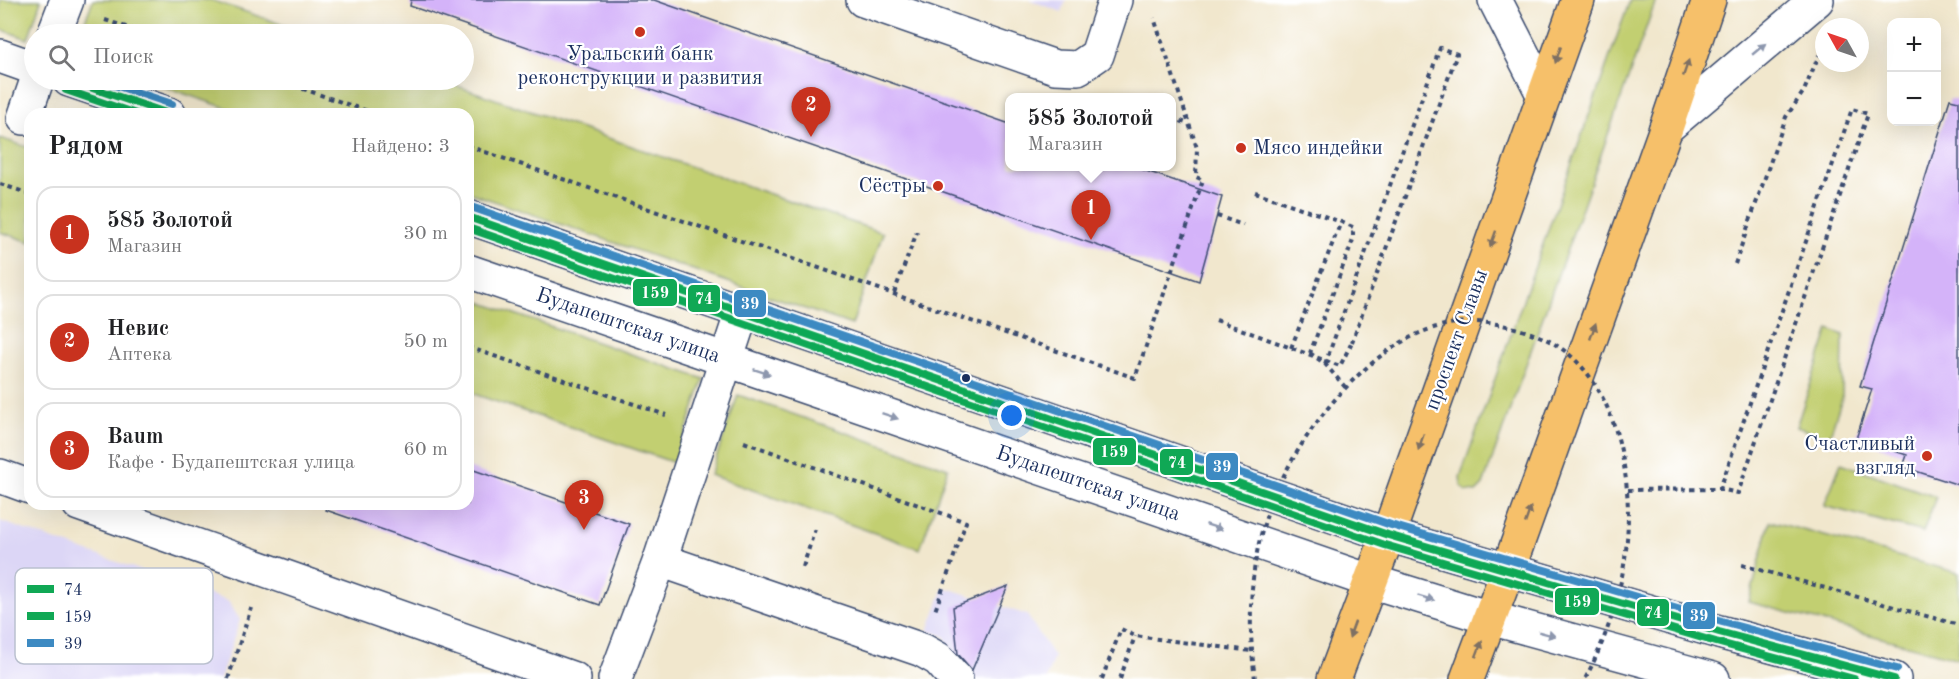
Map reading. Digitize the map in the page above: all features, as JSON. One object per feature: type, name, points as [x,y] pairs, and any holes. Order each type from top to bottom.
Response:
[{"type":"main road","name":"проспект Славы","points":[[1334,679],[1388,535],[1578,0]]},
{"type":"main road","points":[[1467,679],[1666,128],[1709,0]]},
{"type":"street","points":[[58,24],[67,0]]},
{"type":"street","points":[[863,0],[1055,67],[1078,68],[1097,55],[1116,0]]},
{"type":"street","points":[[1495,0],[1544,96]]},
{"type":"street","points":[[1666,128],[1817,0]]},
{"type":"street","points":[[0,56],[24,64]]},
{"type":"street","points":[[18,116],[32,90]]},
{"type":"street","points":[[98,90],[151,108]]},
{"type":"street","points":[[474,219],[1388,535],[1719,632],[1894,679]]},
{"type":"street","name":"Будапештская улица","points":[[474,273],[1370,581],[1490,618],[1713,679]]},
{"type":"street","points":[[615,679],[660,560],[742,312]]},
{"type":"street","points":[[0,476],[24,485]]},
{"type":"street","points":[[96,510],[574,679]]},
{"type":"street","points":[[660,560],[922,650],[938,659],[956,679]]},
{"type":"path","points":[[474,148],[1134,378],[1196,209],[1203,180],[1196,177],[1197,148],[1152,11]]},
{"type":"path","points":[[97,18],[116,24]]},
{"type":"path","points":[[1216,320],[1291,348],[1341,366],[1352,342],[1457,54],[1440,48],[1324,364]]},
{"type":"path","points":[[1735,264],[1786,117],[1804,91],[1815,66]]},
{"type":"path","points":[[306,90],[359,108]]},
{"type":"path","points":[[1628,490],[1720,489],[1738,493],[1868,114],[1852,109],[1720,489]]},
{"type":"path","points":[[1176,119],[1189,124]]},
{"type":"path","points":[[0,184],[24,192]]},
{"type":"path","points":[[1255,192],[1353,227],[1353,240],[1310,353],[1324,364],[1346,388]]},
{"type":"path","points":[[1217,216],[1243,225]]},
{"type":"path","points":[[1291,348],[1341,222]]},
{"type":"path","points":[[894,294],[917,232]]},
{"type":"path","points":[[1255,679],[1251,651],[1256,554],[1264,522],[1279,485],[1310,430],[1346,388],[1390,349],[1415,335],[1438,326],[1486,322],[1532,333],[1550,341],[1568,354],[1598,386],[1616,429],[1628,490],[1628,535],[1618,600],[1610,626],[1585,679]]},
{"type":"path","points":[[474,348],[667,416]]},
{"type":"path","points":[[735,440],[966,522],[946,576]]},
{"type":"path","points":[[1742,565],[1959,625]]},
{"type":"path","points":[[228,679],[254,599]]},
{"type":"path","points":[[1102,679],[1121,629],[1135,636],[1251,651]]},
{"type":"path","points":[[1120,679],[1135,636]]},
{"type":"shaded area","points":[[1029,0],[1066,0],[1062,12]]},
{"type":"shaded area","points":[[0,521],[134,568],[15,568],[15,664],[213,664],[213,596],[228,601],[240,620],[220,679],[0,679]]},
{"type":"shaded area","points":[[944,587],[1027,615],[1054,657],[1046,679],[968,679],[944,636],[928,631]]},
{"type":"green space","points":[[0,0],[41,0],[33,24],[24,24],[24,38],[0,29]]},
{"type":"green space","points":[[93,0],[211,0],[281,24],[84,24]]},
{"type":"green space","points":[[1630,0],[1656,0],[1483,485],[1476,492],[1466,491],[1461,486],[1460,477]]},
{"type":"green space","points":[[173,90],[469,90],[883,233],[852,325],[474,194],[474,108],[226,108]]},
{"type":"green space","points":[[0,138],[24,146],[24,240],[0,232]]},
{"type":"green space","points":[[474,300],[704,379],[675,463],[474,394]]},
{"type":"green space","points":[[1829,329],[1843,335],[1842,398],[1829,438],[1796,427]]},
{"type":"green space","points":[[738,395],[948,468],[920,549],[710,475]]},
{"type":"green space","points":[[1841,463],[1936,497],[1923,532],[1824,506]]},
{"type":"green space","points":[[1770,521],[1959,573],[1959,659],[1749,602]]},
{"type":"building","points":[[411,0],[654,0],[1005,122],[1005,171],[1147,171],[1222,197],[1199,281],[474,28],[474,24],[462,24],[410,6]]},
{"type":"building","points":[[1950,99],[1959,101],[1959,485],[1903,467],[1907,455],[1856,439],[1872,389],[1860,386]]},
{"type":"building","points":[[474,470],[629,524],[600,605],[326,510],[474,510]]},
{"type":"building","points":[[1008,586],[972,670],[958,654],[953,607]]},
{"type":"transit line","name":"159","points":[[66,90],[118,108]]},
{"type":"transit line","name":"74","points":[[98,90],[151,108]]},
{"type":"transit line","name":"39","points":[[130,90],[172,104]]},
{"type":"transit line","name":"39","points":[[474,208],[1391,525],[1722,622],[1897,669]]},
{"type":"transit line","name":"74","points":[[474,219],[1388,535],[1719,632],[1894,679]]},
{"type":"transit line","name":"159","points":[[474,230],[1385,545],[1716,642],[1854,679]]},
{"type":"place","name":"Уральский банк реконструкции и развития","points":[[640,32]]},
{"type":"place","name":"Невис","points":[[811,137]]},
{"type":"place","name":"Мясо индейки","points":[[1241,148]]},
{"type":"place","name":"Сёстры","points":[[938,186]]},
{"type":"place","name":"585 Золотой","points":[[1091,240]]},
{"type":"place","name":"Счастливый взгляд","points":[[1927,456]]},
{"type":"place","name":"Baum","points":[[584,530]]}]
